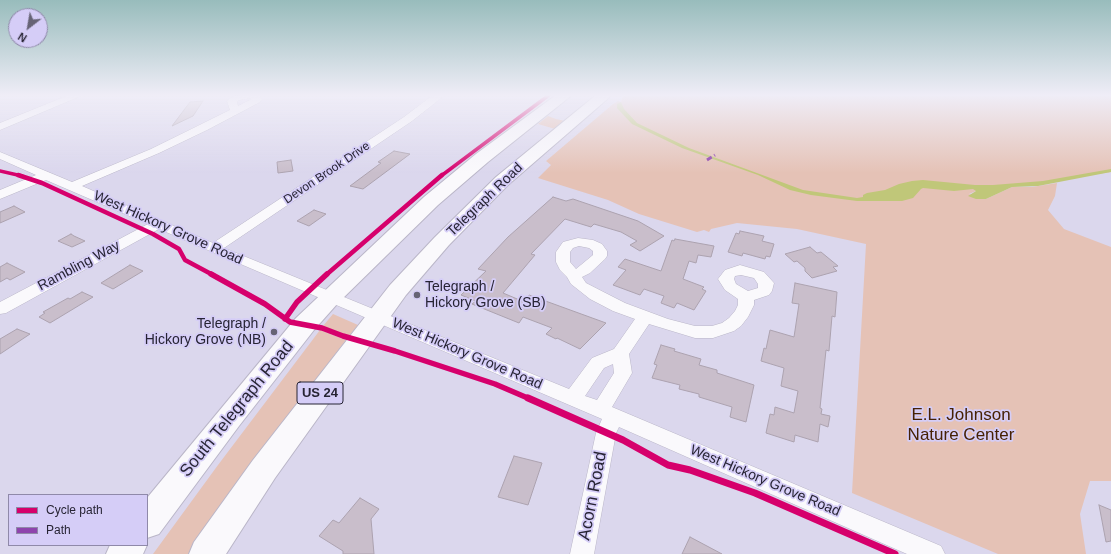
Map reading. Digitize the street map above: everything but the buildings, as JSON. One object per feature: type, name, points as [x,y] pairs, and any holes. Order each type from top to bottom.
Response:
[{"type":"highway","points":[[330,298],[431,201],[470,168],[531,121]]},
{"type":"highway","name":"Telegraph Road","points":[[377,317],[428,257],[472,210],[516,169],[574,121]]},
{"type":"highway","points":[[524,126],[543,129],[554,137]]},
{"type":"highway","name":"South Telegraph Road","points":[[148,522],[305,324],[330,298]]},
{"type":"highway","name":"US 24","points":[[206,554],[264,469],[377,317]]},
{"type":"highway","points":[[123,554],[129,546]]},
{"type":"street","points":[[0,127],[15,121]]},
{"type":"street","points":[[72,186],[176,141],[216,121]]},
{"type":"street","name":"Devon Brook Drive","points":[[214,248],[405,121]]},
{"type":"street","name":"West Hickory Grove Road","points":[[0,155],[330,298],[836,511],[933,554]]},
{"type":"street","points":[[0,195],[47,175]]},
{"type":"street","name":"Rambling Way","points":[[0,309],[159,224]]},
{"type":"street","points":[[574,275],[576,281],[581,286],[595,295],[645,318],[685,330],[705,332],[721,330],[735,322],[742,313],[746,304],[746,297]]},
{"type":"street","points":[[572,399],[598,363],[620,353],[645,318]]},
{"type":"street","name":"Acorn Road","points":[[582,554],[606,433],[607,414],[623,373],[620,353]]},
{"type":"green space","points":[[542,121],[565,121],[555,129],[538,124]]},
{"type":"green space","name":"E.L. Johnson Nature Center","points":[[593,121],[1111,121],[1111,172],[976,191],[969,194],[986,199],[1012,187],[1032,187],[1057,183],[1055,196],[1048,210],[1064,229],[1111,247],[1111,481],[1090,481],[1080,514],[1086,554],[998,554],[852,493],[866,244],[797,229],[737,223],[711,229],[709,232],[704,230],[697,232],[639,214],[608,200],[538,178],[551,165],[546,161]]},
{"type":"green space","points":[[333,314],[358,325],[349,336],[323,326]]},
{"type":"green space","points":[[320,330],[346,340],[269,442],[192,554],[153,554],[218,465]]},
{"type":"shaded area","points":[[629,121],[635,121],[689,148],[803,190],[857,198],[863,197],[863,195],[867,193],[885,190],[899,184],[912,181],[923,180],[975,185],[993,185],[1043,181],[1111,169],[1111,172],[1038,186],[1012,187],[986,199],[976,199],[968,196],[976,191],[973,189],[954,191],[923,188],[913,198],[902,201],[857,201],[811,195],[790,190],[758,175],[682,148],[632,124]]},
{"type":"marked path","points":[[707,160],[715,155]]},
{"type":"cycle path","points":[[285,319],[297,302],[327,274],[429,185],[514,121]]},
{"type":"cycle path","points":[[0,171],[20,175],[42,183],[153,234],[179,249],[185,260],[265,304],[290,322],[322,328],[495,384],[623,440],[668,465],[690,470],[755,493],[895,554]]},
{"type":"place","name":"Telegraph / Hickory Grove (SB)","points":[[417,295]]},
{"type":"place","name":"Telegraph / Hickory Grove (NB)","points":[[274,332]]}]
